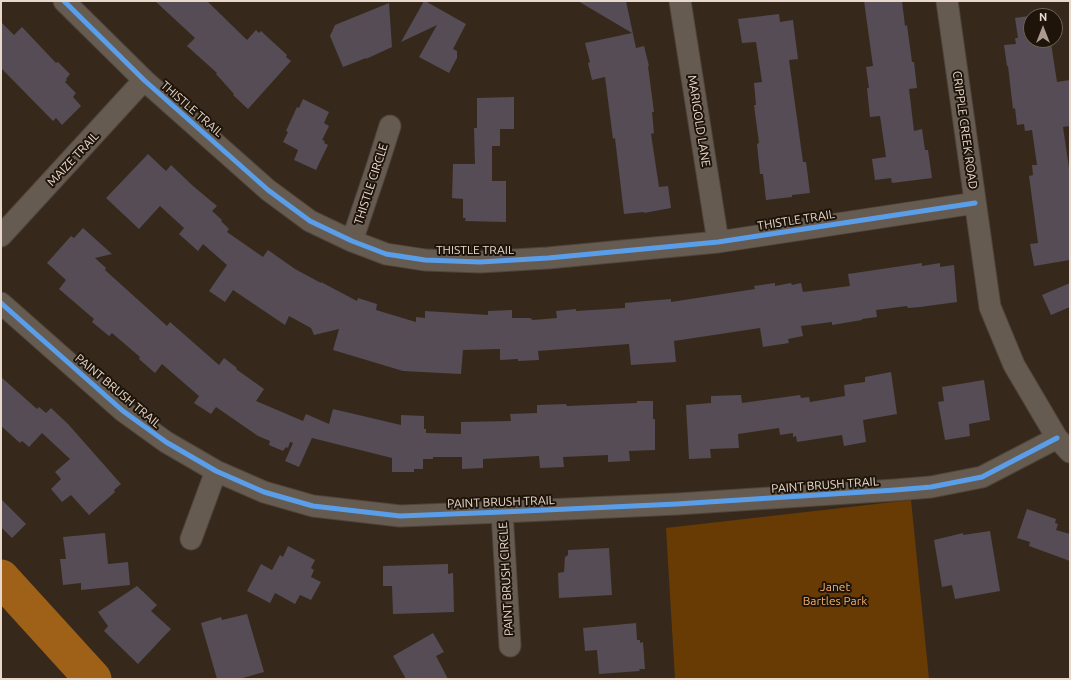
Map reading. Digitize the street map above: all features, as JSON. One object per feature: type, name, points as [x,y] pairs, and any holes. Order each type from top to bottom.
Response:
[{"type":"street","name":"THISTLE TRAIL","points":[[64,1],[144,80],[268,190],[310,221],[352,241],[386,254],[425,260],[480,262],[548,258],[718,242],[975,203]]},
{"type":"street","name":"MARIGOLD LANE","points":[[680,1],[718,242]]},
{"type":"street","name":"CRIPPLE CREEK ROAD","points":[[946,1],[990,307],[1014,365],[1064,445]]},
{"type":"street","name":"MAIZE TRAIL","points":[[1,236],[144,80]]},
{"type":"street","name":"THISTLE CIRCLE","points":[[352,241],[390,126]]},
{"type":"street","name":"PAINT BRUSH TRAIL","points":[[1,303],[123,410],[166,442],[216,471],[264,492],[313,506],[400,516],[677,504],[895,490],[931,487],[982,477],[1064,445]]},
{"type":"street","points":[[191,539],[216,471]]},
{"type":"street","name":"PAINT BRUSH CIRCLE","points":[[502,512],[510,646]]},
{"type":"green space","name":"Janet Bartles Park","points":[[911,500],[929,679],[675,679],[666,528]]},
{"type":"building","points":[[155,1],[207,1],[247,40],[256,30],[259,33],[261,31],[287,55],[286,57],[291,61],[248,109],[233,95],[234,94],[216,74],[217,73],[187,46],[195,38]]},
{"type":"building","points":[[424,1],[466,24],[453,49],[457,51],[457,58],[449,73],[419,57],[437,25],[401,42]]},
{"type":"building","points":[[578,1],[626,1],[636,48],[644,46],[649,66],[654,112],[652,112],[654,133],[651,134],[659,187],[668,186],[671,208],[644,213],[624,214],[615,138],[613,139],[605,77],[592,80],[588,63],[590,62],[585,43],[632,33]]},
{"type":"building","points":[[864,1],[902,1],[912,62],[914,62],[917,88],[909,89],[914,131],[922,129],[925,150],[928,150],[932,178],[892,183],[891,178],[875,180],[872,159],[886,157],[880,116],[870,117],[867,88],[869,88],[866,67],[873,66]]},
{"type":"building","points":[[389,3],[392,47],[366,59],[343,67],[330,36],[335,25]]},
{"type":"building","points":[[779,14],[780,22],[793,20],[798,59],[789,60],[803,162],[806,162],[810,193],[766,200],[763,174],[760,174],[757,144],[759,143],[754,105],[756,105],[754,83],[762,82],[756,42],[742,43],[738,19]]},
{"type":"building","points":[[1023,17],[1023,48],[1052,48],[1057,82],[1070,80],[1070,126],[1063,127],[1070,175],[1070,260],[1034,266],[1030,244],[1038,243],[1029,176],[1033,175],[1032,165],[1037,165],[1032,130],[1025,131],[1024,124],[1017,125],[1015,108],[1013,109],[1004,45],[1016,44],[1015,38],[1018,38],[1015,18]]},
{"type":"building","points":[[1,22],[14,35],[22,27],[56,63],[58,62],[70,74],[65,82],[76,93],[73,97],[81,106],[62,125],[56,118],[53,121],[1,68]]},
{"type":"building","points":[[514,97],[514,129],[500,129],[500,146],[492,146],[492,181],[506,181],[506,222],[465,221],[466,218],[463,218],[463,199],[452,198],[453,164],[475,164],[474,128],[477,128],[477,98]]},
{"type":"building","points":[[303,99],[329,112],[324,123],[329,126],[322,140],[328,145],[316,170],[294,160],[298,150],[283,142],[288,132],[286,131],[297,107],[299,108]]},
{"type":"building","points":[[148,154],[166,171],[171,165],[217,206],[212,211],[229,229],[227,232],[263,257],[268,250],[295,269],[357,301],[358,298],[377,304],[376,310],[416,322],[416,317],[425,318],[425,311],[488,315],[488,311],[512,310],[512,318],[530,318],[533,320],[557,318],[556,311],[625,308],[625,303],[671,299],[671,302],[755,289],[754,286],[775,283],[775,286],[801,283],[803,292],[850,286],[848,274],[922,263],[922,266],[940,263],[940,267],[954,265],[957,302],[920,307],[908,308],[907,306],[876,310],[877,317],[832,325],[832,322],[801,326],[803,336],[788,339],[789,343],[763,347],[760,328],[674,341],[676,362],[631,365],[629,344],[538,351],[539,360],[518,361],[518,359],[500,360],[500,349],[463,350],[461,374],[403,371],[333,350],[339,329],[314,335],[311,328],[289,316],[285,325],[233,290],[225,302],[209,291],[227,265],[203,244],[198,251],[179,234],[184,228],[160,206],[139,229],[106,198]]},
{"type":"building","points":[[83,228],[112,254],[95,258],[106,268],[105,270],[167,326],[170,322],[219,365],[224,358],[237,368],[236,369],[264,389],[256,401],[303,421],[306,414],[329,424],[333,409],[401,425],[401,415],[424,416],[424,429],[426,429],[426,433],[461,434],[461,422],[511,421],[510,414],[537,413],[537,405],[566,404],[567,406],[653,401],[653,419],[655,419],[655,450],[629,451],[630,461],[608,462],[608,455],[563,457],[564,467],[540,468],[539,456],[483,459],[483,468],[462,469],[462,457],[433,457],[433,459],[423,459],[423,469],[414,469],[414,472],[392,472],[392,458],[312,438],[299,467],[285,461],[293,443],[290,442],[288,448],[286,447],[283,451],[269,445],[270,441],[258,436],[216,407],[211,414],[194,403],[199,396],[162,364],[155,373],[139,359],[140,357],[112,333],[109,336],[92,322],[94,319],[59,289],[66,280],[47,263],[71,236],[74,238]]},
{"type":"building","points":[[1070,283],[1070,307],[1051,315],[1042,295]]},
{"type":"building","points":[[891,372],[897,414],[863,420],[866,442],[844,446],[842,435],[797,442],[796,436],[793,437],[793,433],[780,435],[779,428],[738,434],[739,448],[710,449],[711,458],[689,459],[686,405],[711,403],[711,396],[741,395],[742,403],[800,395],[801,398],[809,397],[810,402],[845,396],[844,385],[865,382],[865,377]]},
{"type":"building","points":[[1,377],[37,409],[39,407],[46,413],[51,408],[68,424],[121,484],[114,490],[115,492],[89,515],[71,495],[62,502],[51,489],[61,479],[55,472],[70,459],[42,433],[29,447],[22,441],[20,443],[1,426]]},
{"type":"building","points":[[984,380],[990,420],[969,424],[970,436],[945,440],[938,402],[944,401],[942,387]]},
{"type":"building","points":[[1,499],[26,524],[12,538],[1,527]]},
{"type":"building","points":[[1027,509],[1056,519],[1055,523],[1058,524],[1056,530],[1070,534],[1070,561],[1029,546],[1030,542],[1017,538]]},
{"type":"building","points":[[990,531],[1000,591],[955,599],[952,585],[942,587],[934,540],[963,533],[963,535]]},
{"type":"building","points":[[105,533],[108,564],[128,562],[130,585],[81,590],[81,583],[63,585],[60,559],[66,559],[63,537]]},
{"type":"building","points":[[288,546],[315,560],[311,568],[314,570],[311,577],[321,582],[311,600],[300,595],[295,604],[275,593],[270,603],[247,591],[261,564],[272,570],[280,555],[283,557]]},
{"type":"building","points":[[609,548],[612,595],[559,598],[558,573],[564,572],[565,557],[568,555],[568,550]]},
{"type":"building","points":[[448,564],[448,574],[453,573],[454,612],[393,614],[392,586],[383,586],[383,566]]},
{"type":"building","points":[[137,586],[157,605],[151,611],[171,629],[138,664],[104,631],[108,626],[98,612]]},
{"type":"building","points":[[247,614],[264,672],[239,679],[217,679],[201,623],[221,617],[222,620]]},
{"type":"building","points":[[636,623],[637,640],[640,640],[640,643],[643,642],[645,669],[639,669],[640,671],[599,674],[597,650],[585,651],[583,628]]},
{"type":"building","points":[[433,633],[444,652],[436,656],[448,679],[406,679],[393,656]]},
{"type":"waterway","points":[[1,578],[93,679]]},
{"type":"cycle path","points":[[64,1],[144,80],[268,190],[310,221],[352,241],[386,254],[425,260],[480,262],[548,258],[718,242],[975,203]]},
{"type":"cycle path","points":[[1,303],[123,411],[166,442],[216,471],[264,492],[313,506],[400,516],[677,504],[931,487],[982,477],[1057,438]]}]
